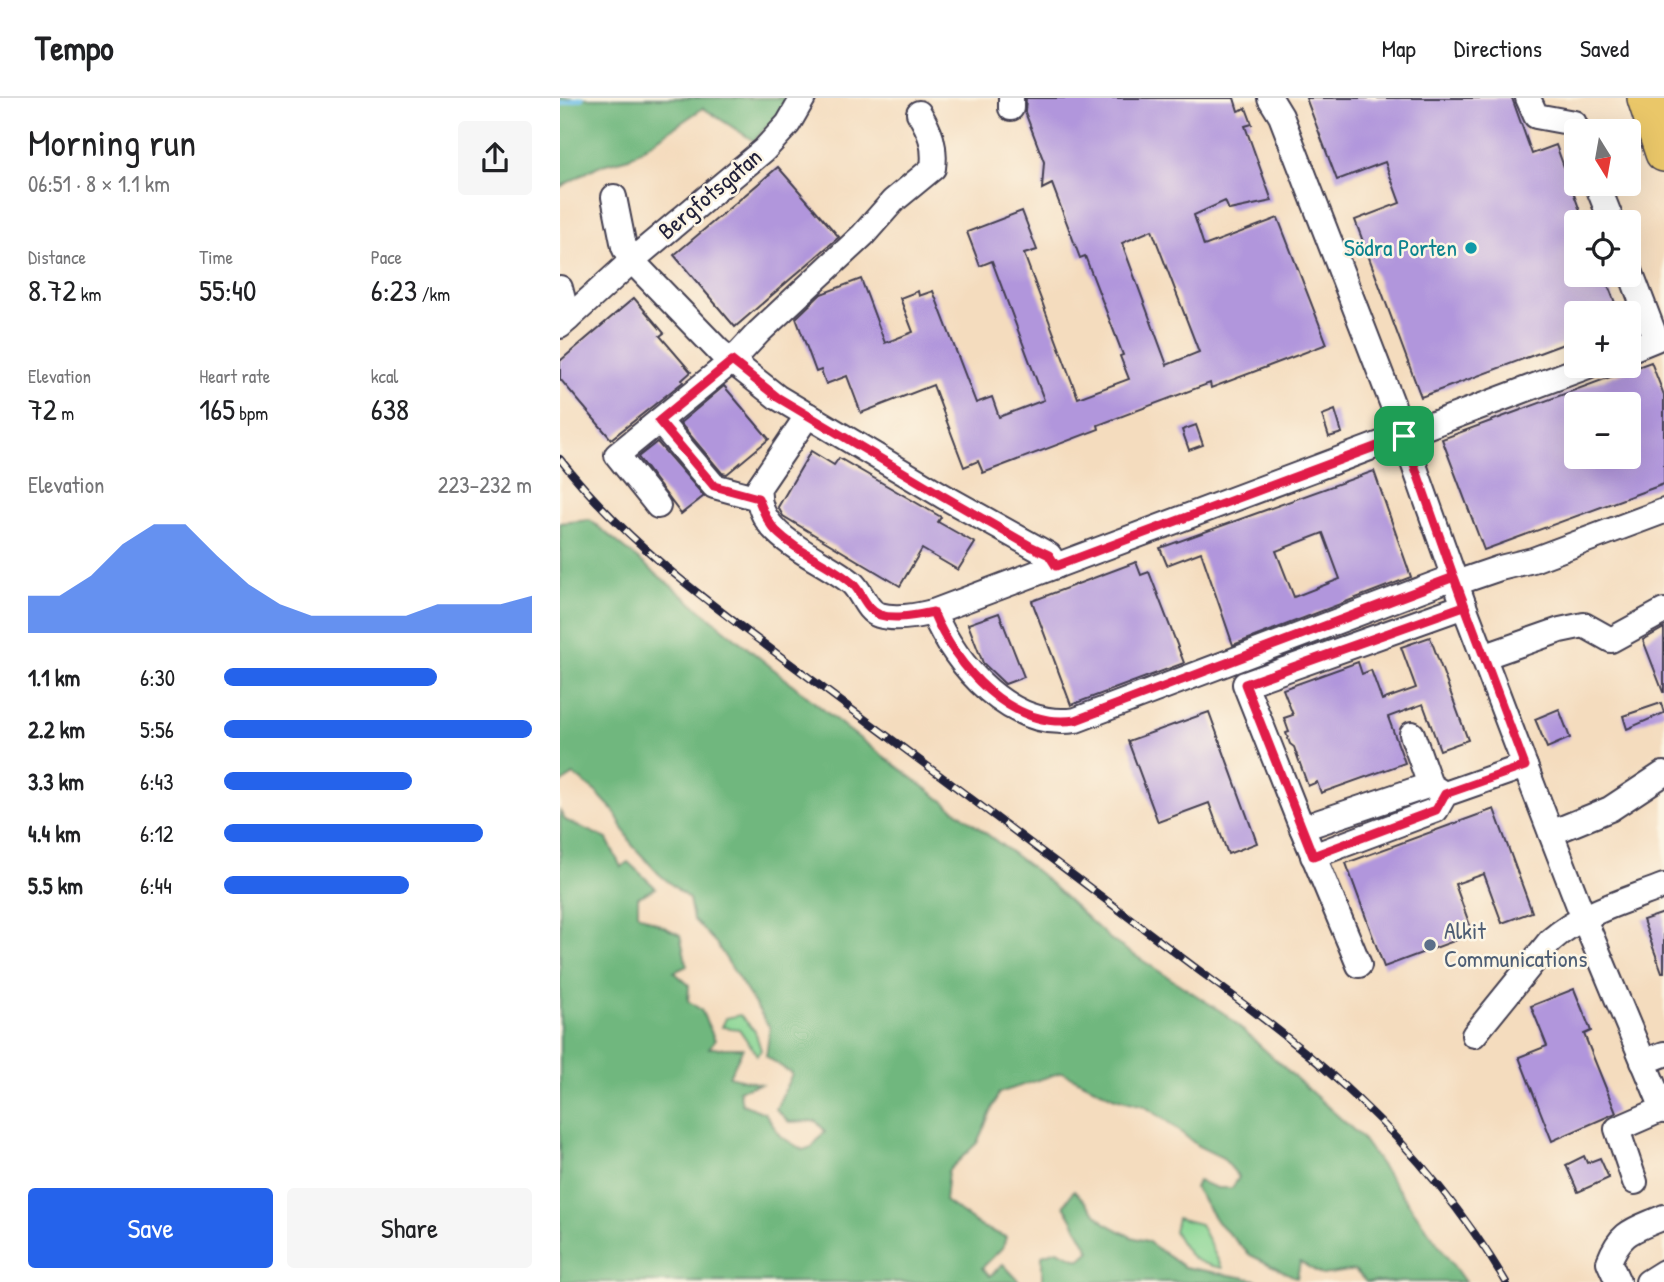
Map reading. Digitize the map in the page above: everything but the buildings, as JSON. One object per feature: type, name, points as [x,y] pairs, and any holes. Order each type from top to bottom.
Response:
[{"type":"highway","points":[[1646,98],[1664,153]]},
{"type":"street","name":"Bergfotsgatan","points":[[564,323],[625,267],[632,264],[636,257],[764,150],[788,124],[803,98]]},
{"type":"street","points":[[1528,98],[1536,116],[1564,124]]},
{"type":"street","points":[[1565,98],[1573,119]]},
{"type":"street","points":[[1277,104],[1404,436],[1483,657],[1550,833],[1584,919],[1654,1058],[1664,1110],[1616,1129],[1635,1182]]},
{"type":"street","points":[[657,506],[617,455],[732,361],[863,235],[893,201],[933,168],[935,151],[930,130],[919,113]]},
{"type":"street","points":[[614,197],[624,247],[632,264],[732,361],[777,397],[965,509],[1049,555],[1056,566]]},
{"type":"street","points":[[1636,287],[1656,340],[1641,346]]},
{"type":"street","points":[[560,288],[564,323]]},
{"type":"street","points":[[808,415],[759,487],[758,498],[768,521],[790,543],[841,574],[859,589],[870,610],[884,616],[917,615],[933,612],[1564,375]]},
{"type":"street","points":[[659,421],[714,486],[758,498]]},
{"type":"street","points":[[1359,965],[1301,828],[1245,684],[1500,568],[1533,560],[1664,511]]},
{"type":"street","points":[[933,612],[954,652],[988,691],[1044,721],[1058,723],[1076,720],[1458,589]]},
{"type":"street","points":[[1483,657],[1560,630],[1584,625],[1611,640],[1664,611]]},
{"type":"street","points":[[1313,856],[1436,810],[1437,790],[1412,734]]},
{"type":"street","points":[[1301,828],[1525,766]]},
{"type":"street","points":[[1550,833],[1610,809],[1663,774]]},
{"type":"street","points":[[1474,1035],[1560,931],[1664,886]]},
{"type":"street","points":[[1618,1282],[1609,1262],[1624,1235],[1664,1216]]},
{"type":"street","points":[[1648,1282],[1664,1272]]},
{"type":"green space","points":[[560,98],[793,98],[754,141],[703,108],[629,158],[598,166],[560,187]]},
{"type":"green space","points":[[590,520],[846,728],[1040,874],[1111,940],[1225,1014],[1360,1136],[1465,1282],[1366,1282],[1355,1270],[1322,1275],[1300,1262],[1297,1278],[1250,1255],[1217,1222],[1195,1188],[1198,1181],[1217,1188],[1232,1188],[1239,1177],[1223,1158],[1198,1146],[1144,1106],[1115,1098],[1062,1072],[999,1093],[977,1143],[948,1171],[945,1201],[982,1227],[1006,1237],[1003,1247],[982,1268],[990,1276],[1003,1264],[1020,1282],[560,1282],[560,811],[565,820],[607,839],[621,867],[628,862],[656,888],[638,897],[638,914],[680,935],[687,966],[674,972],[689,985],[688,1001],[701,1010],[715,1040],[709,1048],[743,1048],[729,1076],[760,1084],[739,1090],[742,1104],[765,1113],[780,1136],[803,1150],[812,1147],[825,1131],[816,1121],[789,1122],[776,1109],[792,1074],[766,1056],[770,1028],[716,943],[693,919],[689,899],[659,874],[632,845],[614,811],[596,792],[574,775],[560,784],[560,523]]},
{"type":"green space","points":[[740,1015],[755,1031],[761,1050],[757,1055],[739,1029],[722,1027],[726,1018]]},
{"type":"green space","points":[[1074,1190],[1105,1223],[1131,1237],[1147,1241],[1184,1267],[1258,1282],[1042,1282],[1042,1255],[1057,1250],[1080,1260],[1090,1251],[1064,1205]]},
{"type":"green space","points":[[1177,1218],[1200,1224],[1222,1268],[1198,1261],[1183,1247],[1174,1231]]},
{"type":"waterway","points":[[560,104],[582,98]]},
{"type":"railway","points":[[560,459],[615,520],[708,601],[1311,1057],[1380,1121],[1439,1186],[1506,1282]]},
{"type":"place","name":"Södra Porten","points":[[1471,248]]},
{"type":"place","name":"Alkit Communications","points":[[1430,945]]},
{"type":"route","points":[[1404,436],[1056,566],[1049,555],[943,496],[777,397],[732,361],[659,421],[714,486],[758,498],[775,530],[859,589],[870,610],[884,616],[933,612],[954,652],[988,691],[1044,721],[1058,723],[1076,720],[1454,577],[1525,766],[1445,794],[1436,810],[1313,856],[1245,684],[1464,606],[1454,577],[1404,436]]}]
